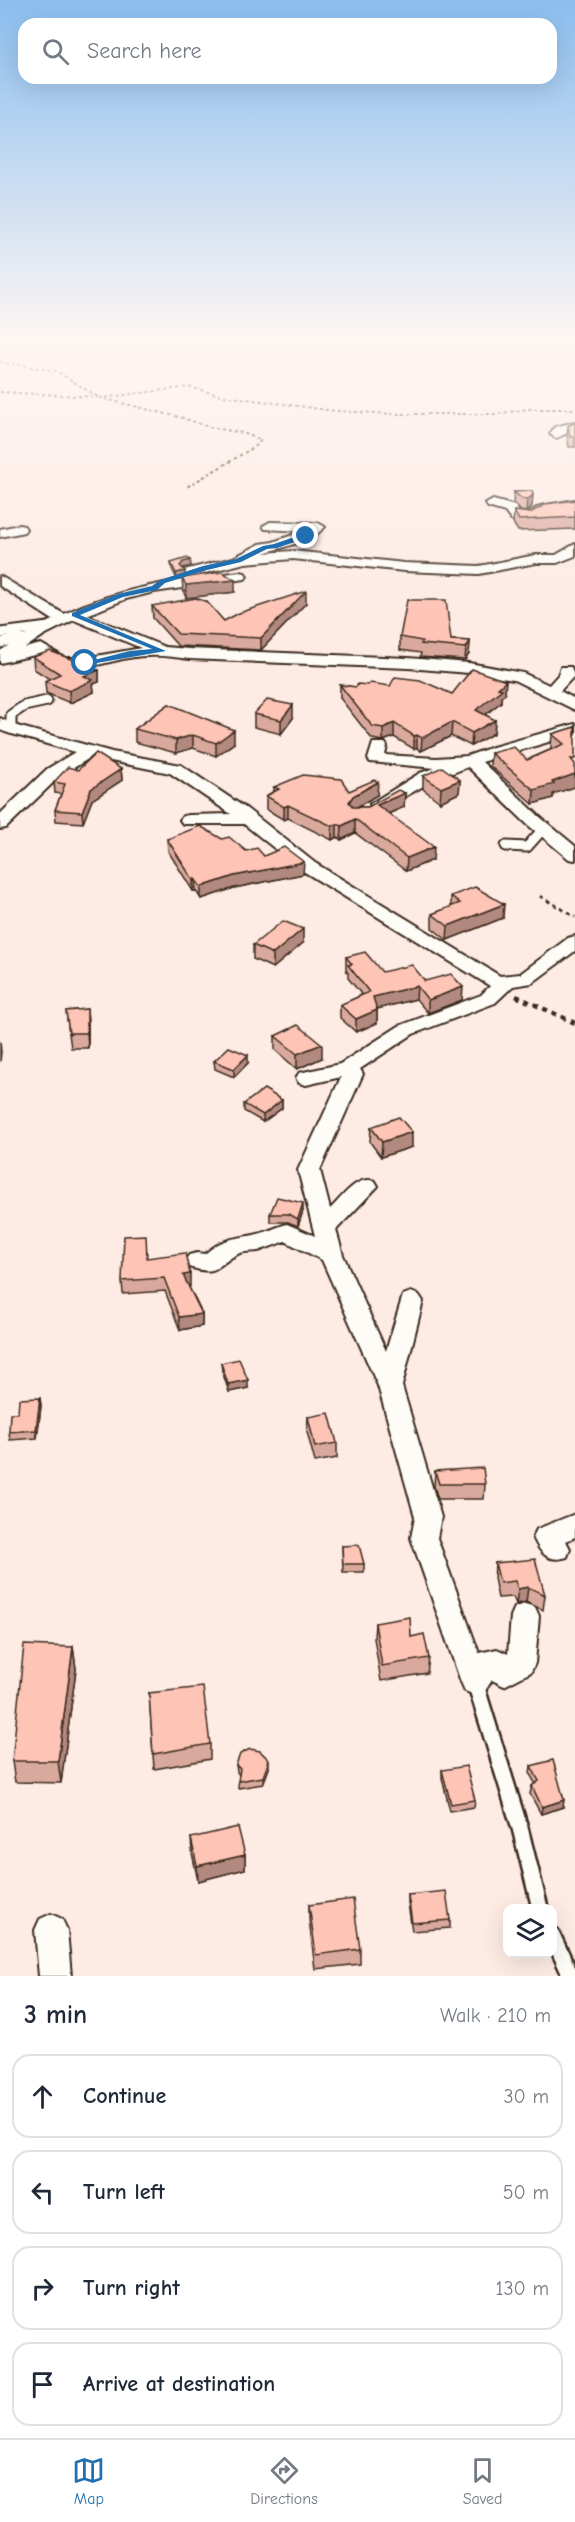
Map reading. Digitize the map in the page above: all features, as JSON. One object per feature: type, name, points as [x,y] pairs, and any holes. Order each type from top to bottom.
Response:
[{"type":"street","points":[[494,504],[510,509],[516,517],[529,519],[540,510],[575,504]]},
{"type":"street","points":[[243,559],[266,547],[306,536],[318,527],[270,526]]},
{"type":"street","points":[[0,533],[19,529]]},
{"type":"street","points":[[154,588],[180,576],[243,559],[293,555],[404,567],[479,570],[536,559],[557,560],[567,556],[575,548]]},
{"type":"street","points":[[0,658],[26,640],[62,621],[121,596],[154,588],[240,576]]},
{"type":"street","points":[[0,580],[62,621],[162,651]]},
{"type":"street","points":[[0,658],[44,647],[62,662],[87,666],[130,653],[162,651],[469,668],[518,676],[552,691],[575,705]]},
{"type":"street","points":[[399,663],[407,658],[423,657],[458,660]]},
{"type":"street","points":[[552,691],[566,676],[566,670]]},
{"type":"street","points":[[4,729],[110,758],[175,768],[248,819],[309,867],[497,982],[525,979],[575,942]]},
{"type":"street","points":[[369,810],[426,777],[533,739],[575,729]]},
{"type":"street","points":[[379,746],[376,759],[436,763],[471,761],[543,829],[575,855]]},
{"type":"street","points":[[0,824],[53,773],[89,751]]},
{"type":"street","points":[[189,820],[248,819]]},
{"type":"street","points":[[306,1078],[346,1069],[406,1030],[488,999],[505,983]]},
{"type":"street","points":[[353,1074],[309,1170],[331,1255],[390,1386],[428,1517],[424,1538],[475,1682]]},
{"type":"street","points":[[324,1228],[367,1186]]},
{"type":"street","points":[[197,1261],[210,1263],[221,1253],[239,1244],[256,1243],[286,1232],[331,1255]]},
{"type":"street","points":[[390,1386],[411,1301]]},
{"type":"street","points":[[557,1549],[546,1537],[575,1525]]},
{"type":"street","points":[[475,1682],[487,1663],[497,1662],[504,1673],[521,1663],[525,1616]]},
{"type":"street","points":[[51,1930],[55,1976]]},
{"type":"lane","points":[[0,633],[62,621]]},
{"type":"lane","points":[[0,643],[17,639],[26,640]]},
{"type":"lane","points":[[4,729],[11,715],[24,706],[47,700]]},
{"type":"lane","points":[[506,846],[527,847],[543,829]]},
{"type":"lane","points":[[475,1682],[520,1828],[539,1904]]},
{"type":"lane","points":[[557,1946],[571,1976]]},
{"type":"path","points":[[185,488],[256,446],[261,440],[239,432]]},
{"type":"path","points":[[540,896],[575,916]]},
{"type":"path","points":[[505,983],[510,993],[575,1023]]},
{"type":"building","points":[[569,432],[575,432],[575,437],[570,437]]},
{"type":"building","points":[[532,491],[533,495],[527,500],[514,492]]},
{"type":"building","points":[[575,500],[575,517],[519,520],[514,511],[530,513],[546,504]]},
{"type":"building","points":[[187,558],[190,560],[183,562],[180,566],[185,571],[176,573],[171,563]]},
{"type":"building","points":[[222,572],[235,580],[186,585],[182,578]]},
{"type":"building","points":[[306,591],[261,638],[178,634],[152,606],[196,598],[207,602],[224,621],[239,613]]},
{"type":"building","points":[[407,600],[446,600],[451,640],[470,641],[466,648],[421,644],[422,641],[400,637]]},
{"type":"building","points":[[50,651],[84,664],[88,669],[99,670],[84,676],[93,680],[69,691],[45,681],[60,674],[33,657]]},
{"type":"building","points":[[472,669],[506,681],[498,688],[502,689],[476,710],[495,720],[472,733],[452,722],[422,738],[414,736],[394,723],[383,728],[372,726],[340,685],[356,687],[358,684],[368,685],[370,683],[390,686],[395,677],[420,680],[452,694]]},
{"type":"building","points":[[267,700],[293,705],[281,720],[254,714]]},
{"type":"building","points":[[169,704],[234,730],[216,743],[193,735],[176,740],[135,729]]},
{"type":"building","points":[[575,727],[575,759],[571,759],[575,764],[575,774],[552,782],[554,784],[534,790],[491,753],[514,747],[527,760],[564,744],[552,734]]},
{"type":"building","points":[[96,753],[121,769],[91,789],[82,812],[55,810],[65,784],[54,782],[68,767],[78,770]]},
{"type":"building","points":[[442,767],[460,780],[441,788],[423,776]]},
{"type":"building","points":[[303,775],[341,779],[349,791],[374,780],[378,782],[353,796],[349,802],[353,807],[368,807],[398,790],[405,793],[377,805],[434,847],[407,858],[355,819],[342,826],[337,824],[332,826],[288,805],[284,807],[266,796],[279,789],[274,787]]},
{"type":"building","points":[[200,826],[222,839],[229,837],[246,851],[257,848],[264,856],[284,847],[304,862],[234,876],[201,887],[195,879],[193,880],[167,839]]},
{"type":"building","points":[[475,887],[504,904],[448,926],[432,914],[460,903],[451,896]]},
{"type":"building","points":[[283,921],[303,929],[273,954],[253,945]]},
{"type":"building","points":[[365,952],[382,972],[412,965],[425,981],[451,974],[463,987],[428,1000],[417,986],[373,997],[377,1010],[356,1019],[340,1005],[369,992],[348,965],[352,964],[346,957]]},
{"type":"building","points":[[87,1009],[87,1033],[69,1033],[66,1011]]},
{"type":"building","points":[[298,1025],[322,1044],[297,1054],[275,1036]]},
{"type":"building","points":[[229,1047],[248,1055],[234,1069],[214,1061]]},
{"type":"building","points":[[264,1089],[282,1100],[263,1115],[244,1104]]},
{"type":"building","points":[[399,1117],[412,1132],[382,1142],[371,1127]]},
{"type":"building","points":[[277,1197],[303,1203],[298,1219],[288,1214],[270,1214]]},
{"type":"building","points":[[146,1235],[147,1258],[185,1253],[190,1274],[183,1275],[202,1314],[179,1317],[164,1278],[122,1281],[124,1236]]},
{"type":"building","points":[[239,1359],[248,1380],[228,1384],[221,1363]]},
{"type":"building","points":[[40,1398],[36,1430],[9,1432],[10,1413],[18,1413],[19,1399]]},
{"type":"building","points":[[329,1413],[337,1443],[315,1447],[308,1417]]},
{"type":"building","points":[[483,1468],[485,1484],[439,1484],[435,1471]]},
{"type":"building","points":[[359,1545],[364,1564],[343,1564],[342,1546]]},
{"type":"building","points":[[535,1559],[545,1595],[528,1587],[518,1589],[515,1581],[500,1583],[495,1563]]},
{"type":"building","points":[[410,1617],[411,1637],[424,1634],[429,1658],[382,1666],[375,1623]]},
{"type":"building","points":[[24,1645],[73,1647],[58,1761],[12,1761]]},
{"type":"building","points":[[203,1687],[210,1744],[153,1754],[149,1693]]},
{"type":"building","points":[[250,1749],[260,1751],[269,1760],[263,1777],[238,1781],[240,1769],[236,1765],[240,1754]]},
{"type":"building","points":[[553,1760],[564,1800],[542,1807],[532,1786],[539,1781],[531,1766]]},
{"type":"building","points":[[466,1766],[475,1800],[451,1804],[442,1770]]},
{"type":"building","points":[[238,1827],[245,1855],[197,1866],[191,1838]]},
{"type":"building","points":[[446,1891],[450,1920],[412,1923],[408,1895]]},
{"type":"building","points":[[353,1899],[360,1949],[316,1955],[309,1905]]},
{"type":"route","points":[[85,663],[130,653],[162,651],[74,615],[121,596],[154,588],[163,582],[205,568],[238,561],[266,547],[306,536]]}]
